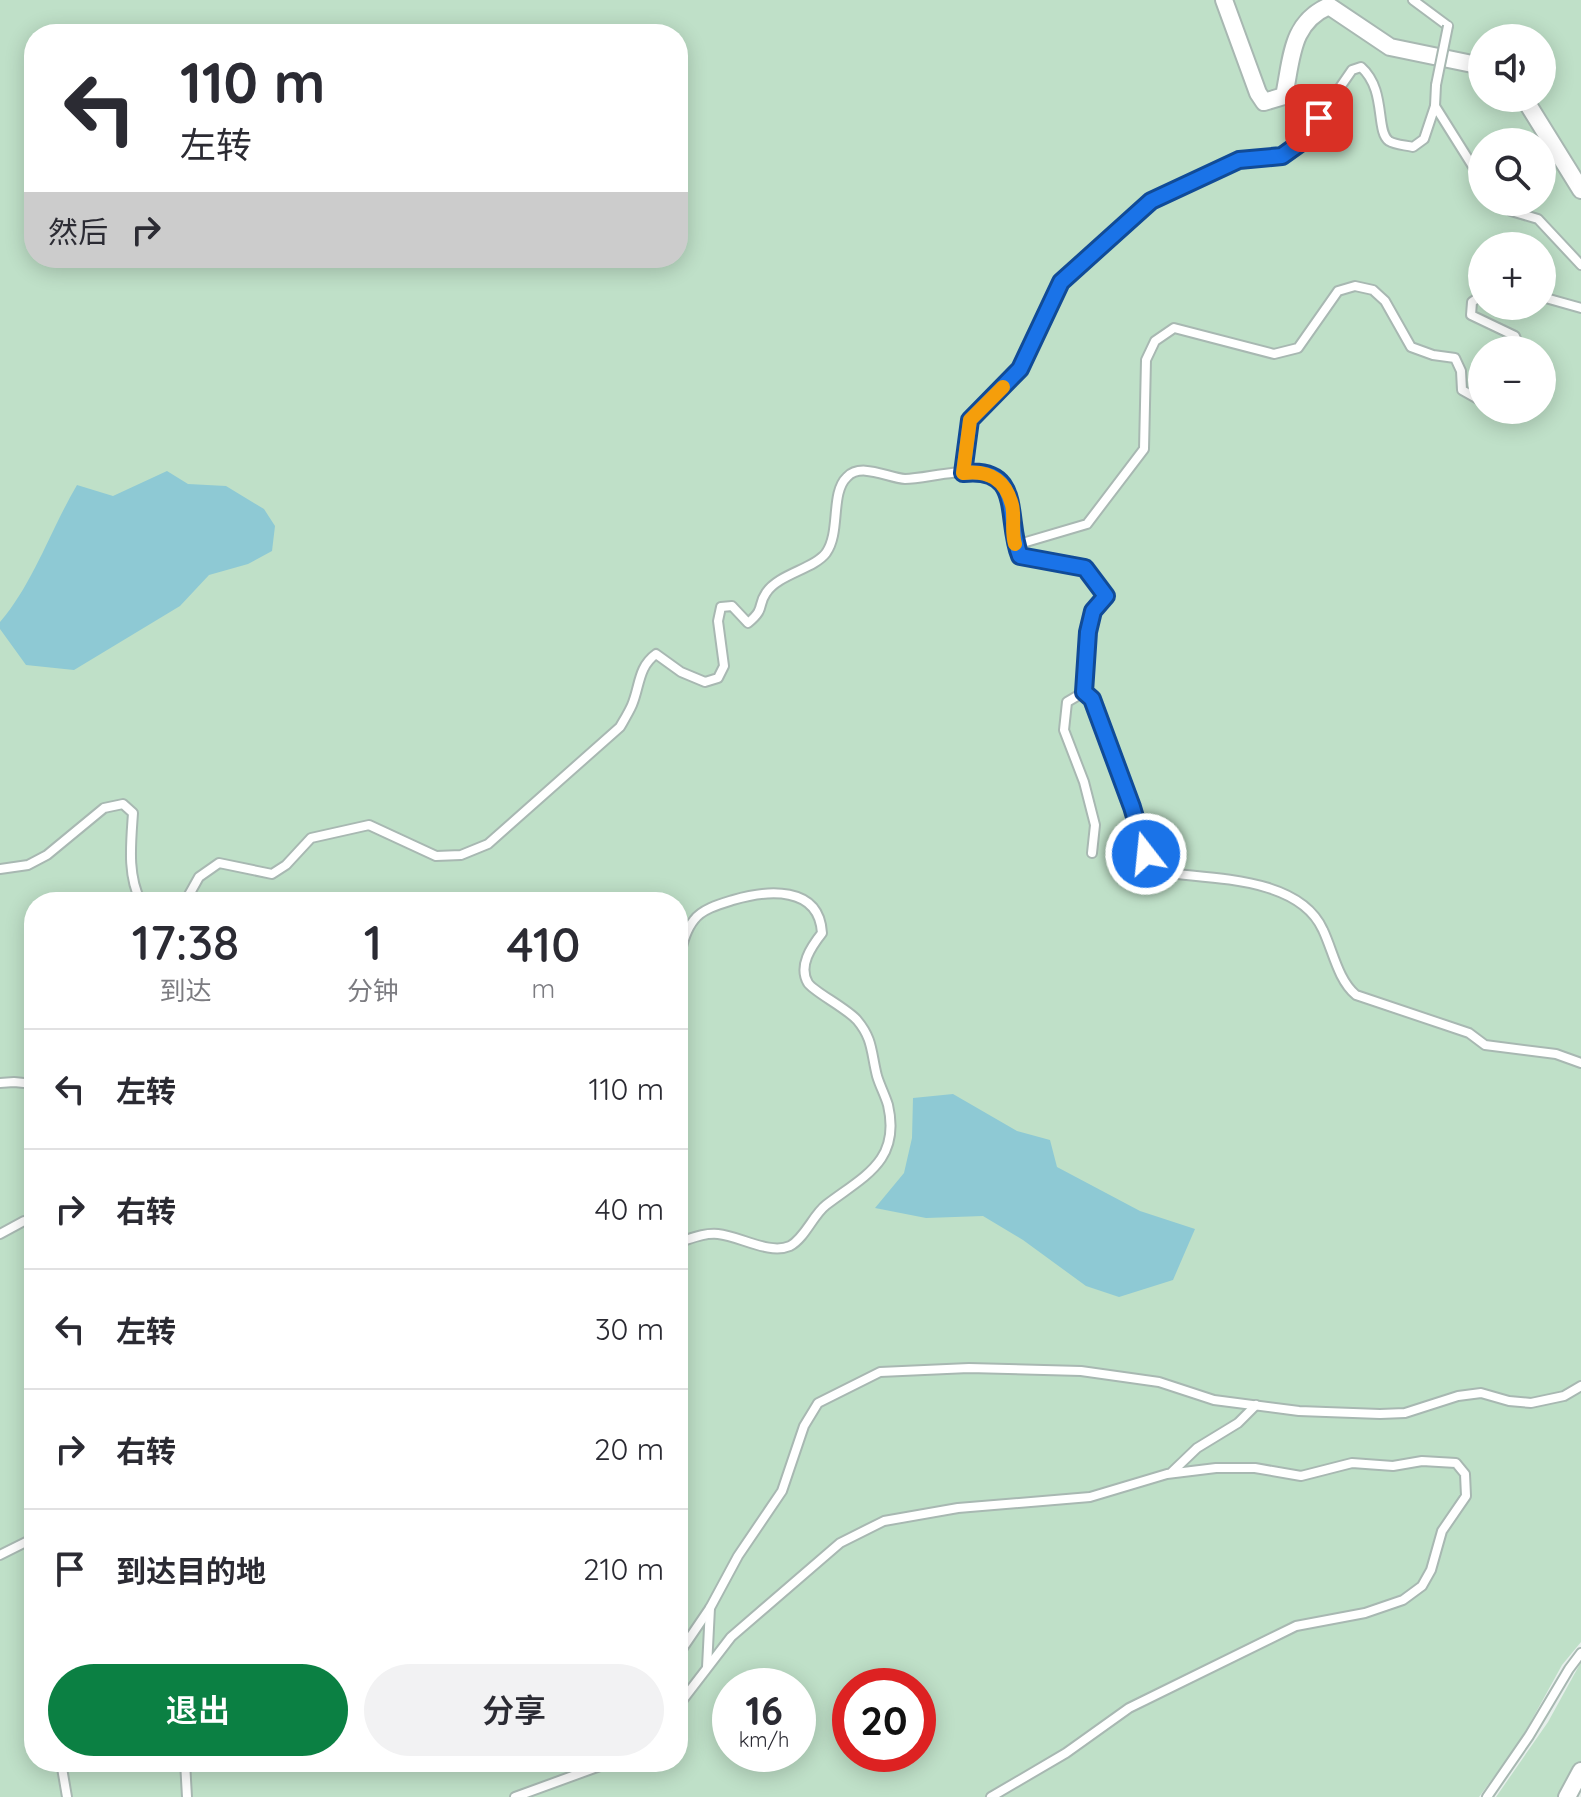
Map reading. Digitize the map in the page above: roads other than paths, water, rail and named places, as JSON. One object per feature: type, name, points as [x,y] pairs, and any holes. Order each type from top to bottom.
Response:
[{"type":"street","points":[[1224,0],[1264,102],[1284,96],[1299,28],[1312,13],[1329,6],[1390,47],[1468,63]]},
{"type":"street","points":[[1533,112],[1581,190]]},
{"type":"street","points":[[1567,1797],[1581,1771]]},
{"type":"lane","points":[[963,473],[970,420],[1020,369],[1061,282],[1151,201],[1239,160],[1282,156],[1303,141],[1352,70],[1361,67],[1371,76],[1378,91],[1384,136],[1391,143],[1413,147],[1424,139],[1435,106],[1448,26],[1413,0]]},
{"type":"lane","points":[[1435,106],[1468,159]]},
{"type":"lane","points":[[1528,216],[1538,219],[1581,265]]},
{"type":"lane","points":[[1016,545],[1087,524],[1144,449],[1146,360],[1155,341],[1174,328],[1274,354],[1298,348],[1338,291],[1355,286],[1373,290],[1385,301],[1411,347],[1433,355],[1455,358],[1461,371],[1462,390],[1468,393]]},
{"type":"lane","points":[[1556,301],[1581,308]]},
{"type":"lane","points":[[1481,320],[1515,336]]},
{"type":"lane","points":[[191,892],[199,877],[219,863],[272,874],[286,865],[311,838],[369,825],[436,856],[461,855],[488,844],[620,727],[632,704],[639,677],[648,660],[656,654],[681,672],[705,682],[718,678],[724,666],[718,621],[721,607],[732,606],[748,623],[760,613],[765,593],[786,576],[825,554],[833,538],[841,485],[848,475],[862,470],[904,479],[963,473],[992,474],[1001,482],[1012,505],[1013,539],[1020,556],[1085,568],[1106,596],[1093,611],[1088,632],[1084,692]]},
{"type":"lane","points":[[1084,692],[1067,702],[1064,730],[1084,782],[1095,825],[1092,853]]},
{"type":"lane","points":[[1084,692],[1092,699],[1146,854],[1155,866],[1168,873],[1270,887],[1289,895],[1321,925],[1347,988],[1356,995],[1469,1033],[1485,1045],[1556,1054],[1581,1063]]},
{"type":"lane","points":[[0,869],[28,865],[47,855],[104,808],[123,804],[133,813],[130,850],[135,892]]},
{"type":"lane","points":[[688,931],[695,918],[717,905],[756,893],[789,894],[804,900],[821,917],[822,933],[811,947],[804,967],[807,981],[853,1015],[868,1034],[890,1121],[889,1143],[882,1160],[849,1190],[824,1206],[792,1245],[778,1249],[720,1234],[688,1239]]},
{"type":"lane","points":[[0,1083],[24,1083]]},
{"type":"lane","points":[[0,1234],[24,1221]]},
{"type":"lane","points":[[688,1640],[710,1608],[738,1556],[782,1491],[804,1426],[818,1403],[880,1372],[969,1368],[1081,1371],[1159,1382],[1214,1400],[1299,1411],[1405,1413],[1458,1396],[1481,1393],[1531,1403],[1564,1396],[1581,1386]]},
{"type":"lane","points":[[1171,1474],[1197,1448],[1238,1423],[1256,1405]]},
{"type":"lane","points":[[688,1693],[731,1637],[840,1543],[884,1521],[958,1508],[1090,1497],[1171,1474],[1216,1468],[1255,1468],[1301,1476],[1352,1463],[1393,1466],[1439,1460],[1456,1463],[1465,1474],[1466,1496],[1442,1531],[1431,1570],[1422,1586],[1403,1600],[1365,1613],[1296,1626],[1129,1708],[1066,1753],[991,1797]]},
{"type":"lane","points":[[0,1555],[24,1543]]},
{"type":"lane","points":[[707,1667],[710,1608]]},
{"type":"lane","points":[[1487,1797],[1581,1653]]},
{"type":"lane","points":[[63,1772],[67,1797]]},
{"type":"lane","points":[[186,1772],[187,1797]]},
{"type":"lane","points":[[515,1797],[584,1772]]},
{"type":"water","points":[[167,471],[188,484],[226,486],[264,509],[275,526],[272,551],[248,564],[209,575],[180,606],[74,670],[26,665],[0,629],[0,622],[32,574],[77,485],[113,496]]},
{"type":"water","points":[[953,1094],[1017,1131],[1050,1140],[1057,1167],[1140,1211],[1195,1229],[1173,1280],[1119,1297],[1086,1286],[1023,1240],[983,1216],[926,1218],[875,1208],[904,1173],[912,1138],[913,1098]]}]
